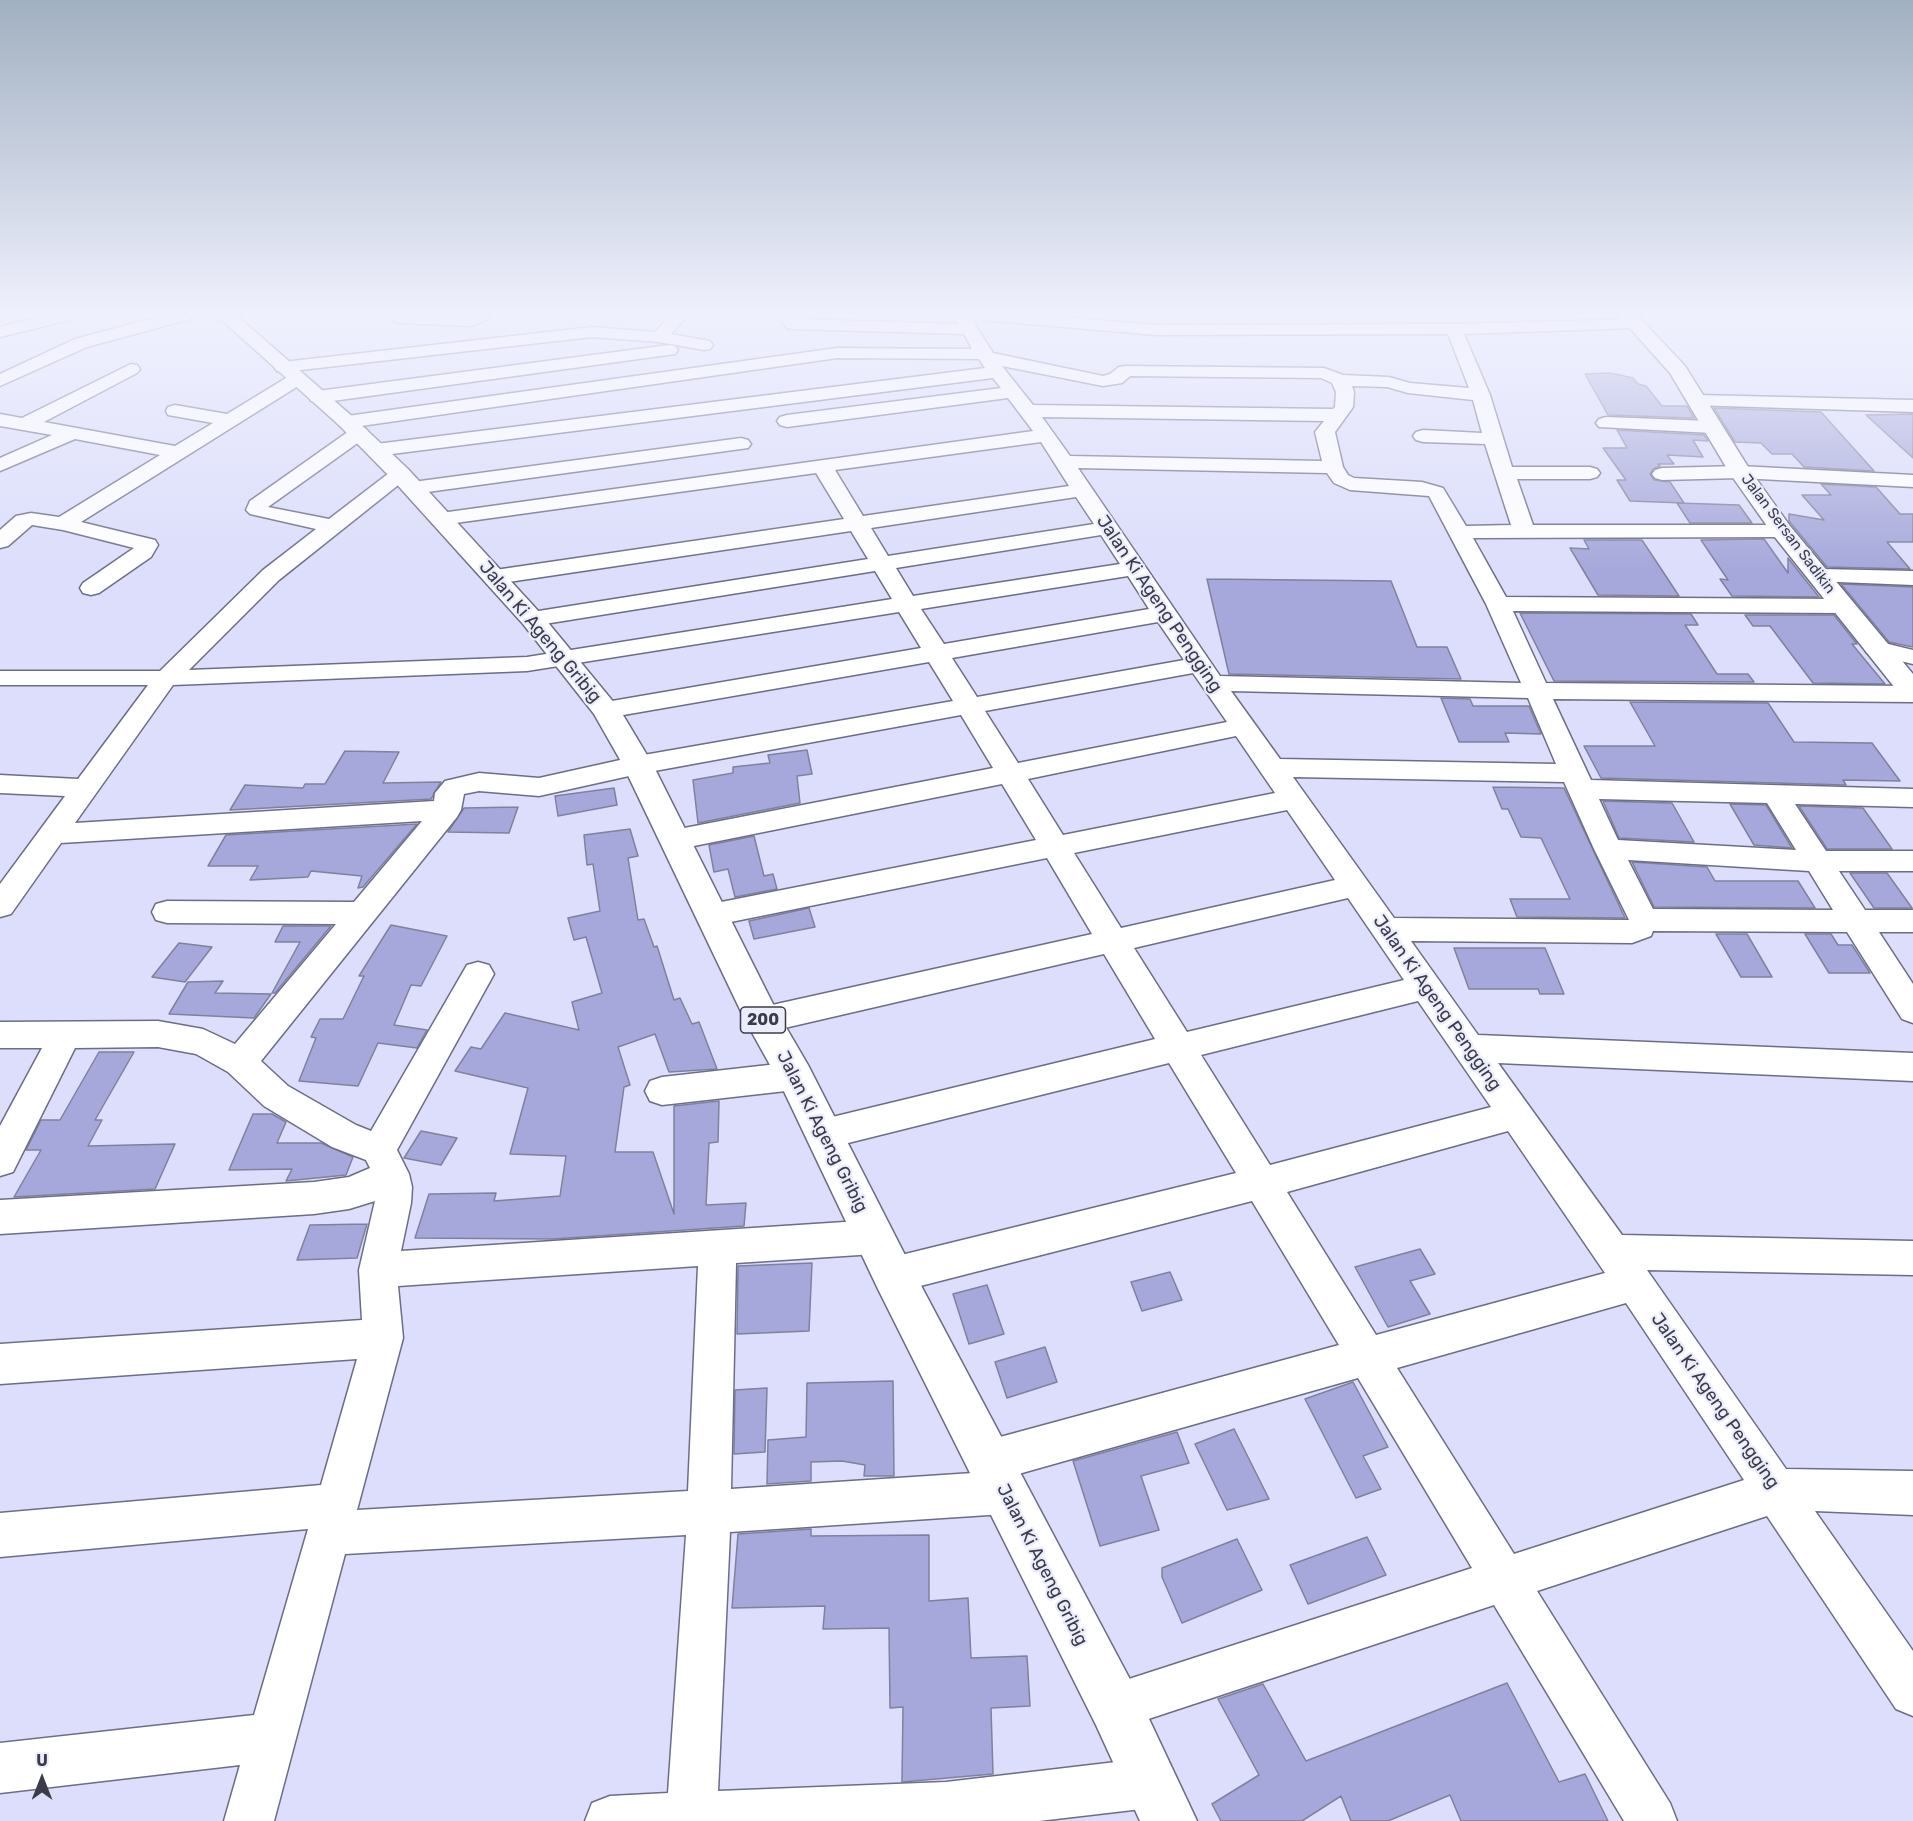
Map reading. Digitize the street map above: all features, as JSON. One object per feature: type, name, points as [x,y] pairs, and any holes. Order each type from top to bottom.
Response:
[{"type":"main road","name":"Jalan Ki Ageng Gribig","points":[[320,400],[407,481],[567,659],[606,710],[638,765],[763,1020],[795,1076],[893,1275],[1115,1706],[1160,1802]]},
{"type":"main road","name":"Jalan Sersan Sadikin","points":[[1698,401],[1740,471],[1782,531],[1821,576],[1842,606],[1913,693]]},
{"type":"street","points":[[26,424],[72,400]]},
{"type":"street","points":[[63,524],[265,400]]},
{"type":"street","points":[[332,526],[265,513],[257,510],[257,505],[360,435],[551,400]]},
{"type":"street","points":[[725,400],[753,476]]},
{"type":"street","points":[[360,435],[727,406],[766,400]]},
{"type":"street","points":[[786,421],[863,400]]},
{"type":"street","points":[[441,519],[822,466],[935,400]]},
{"type":"street","name":"Jalan Ki Ageng Pengging","points":[[1021,400],[1164,614],[1623,1267],[1913,1692]]},
{"type":"street","points":[[1237,400],[1337,415]]},
{"type":"street","points":[[1346,400],[1344,407],[1325,432],[1334,467],[1341,479],[1350,484],[1422,488],[1436,492],[1498,604],[1608,849],[1644,920]]},
{"type":"street","points":[[1482,400],[1524,531]]},
{"type":"street","points":[[1698,401],[1913,406]]},
{"type":"street","points":[[175,411],[230,420]]},
{"type":"street","points":[[0,420],[176,453]]},
{"type":"street","points":[[1606,423],[1712,427]]},
{"type":"street","points":[[0,465],[73,433]]},
{"type":"street","points":[[1423,436],[1493,439]]},
{"type":"street","points":[[0,906],[166,678],[271,575],[332,526],[407,481],[741,444]]},
{"type":"street","points":[[1064,462],[1334,467]]},
{"type":"street","points":[[822,466],[1652,1821]]},
{"type":"street","points":[[1662,474],[1740,471],[1913,481]]},
{"type":"street","points":[[1504,473],[1590,473]]},
{"type":"street","points":[[495,577],[1082,490]]},
{"type":"street","points":[[0,541],[24,521],[31,519],[63,524],[147,545],[143,552],[91,588]]},
{"type":"street","points":[[532,619],[1107,528]]},
{"type":"street","points":[[1458,532],[1782,531]]},
{"type":"street","points":[[1,679],[166,678],[527,664],[1134,568]]},
{"type":"street","points":[[1821,576],[1913,578]]},
{"type":"street","points":[[1498,604],[1842,606]]},
{"type":"street","points":[[606,710],[1164,614]]},
{"type":"street","points":[[1876,648],[1913,657]]},
{"type":"street","points":[[240,1062],[447,810],[449,793],[455,787],[465,783],[538,787],[638,765],[969,706],[1206,674],[1539,691],[1913,693]]},
{"type":"street","points":[[674,840],[1243,727]]},
{"type":"street","points":[[1272,768],[1578,781],[1775,795],[1913,798]]},
{"type":"street","points":[[0,784],[86,788]]},
{"type":"street","points":[[1775,795],[1913,1010]]},
{"type":"street","points":[[711,915],[1293,799]]},
{"type":"street","points":[[54,834],[447,810]]},
{"type":"street","points":[[1608,849],[1818,861],[1913,861]]},
{"type":"street","points":[[763,1020],[1356,886]]},
{"type":"street","points":[[167,912],[362,913]]},
{"type":"street","points":[[1644,920],[1913,921]]},
{"type":"street","points":[[1386,929],[1632,932],[1640,928],[1644,920]]},
{"type":"street","points":[[0,1216],[314,1198],[349,1193],[370,1187],[385,1162],[478,974]]},
{"type":"street","points":[[824,1134],[1425,987]]},
{"type":"street","points":[[0,1161],[66,1033]]},
{"type":"street","points":[[0,1035],[158,1034],[182,1036],[203,1042],[240,1062],[276,1096],[385,1162],[394,1187],[393,1203],[378,1270],[383,1338],[249,1821]]},
{"type":"street","points":[[1468,1048],[1913,1067]]},
{"type":"street","points":[[662,1091],[795,1076]]},
{"type":"street","points":[[893,1275],[1261,1183],[1514,1115]]},
{"type":"street","points":[[378,1270],[875,1237]]},
{"type":"street","points":[[691,1819],[709,1512],[718,1249]]},
{"type":"street","points":[[1,1537],[333,1519],[709,1512],[996,1477],[1367,1355],[1623,1267],[1913,1258]]},
{"type":"street","points":[[0,1364],[383,1338]]},
{"type":"street","points":[[1115,1706],[1778,1491],[1800,1489],[1913,1493]]},
{"type":"street","points":[[0,1768],[273,1737]]},
{"type":"street","points":[[610,1821],[946,1807],[1160,1802]]},
{"type":"building","points":[[1600,400],[1657,400],[1662,406],[1687,406],[1694,418],[1608,415]]},
{"type":"building","points":[[1714,408],[1821,412],[1874,471],[1804,467],[1792,454],[1772,454],[1761,443],[1735,442]]},
{"type":"building","points":[[1913,414],[1913,458],[1866,415]]},
{"type":"building","points":[[1617,430],[1704,435],[1708,441],[1693,440],[1703,457],[1667,455],[1674,464],[1658,464],[1660,466],[1653,469],[1650,474],[1654,480],[1670,482],[1684,503],[1630,501],[1617,480],[1626,480],[1603,448],[1627,448]]},
{"type":"building","points":[[1821,484],[1876,487],[1900,514],[1913,514],[1913,542],[1887,542],[1910,569],[1827,567],[1789,521],[1789,514],[1824,520],[1802,495],[1831,495]]},
{"type":"building","points":[[1677,503],[1739,505],[1752,523],[1690,523]]},
{"type":"building","points":[[1764,539],[1788,573],[1788,558],[1819,597],[1732,596],[1720,579],[1728,580],[1701,540]]},
{"type":"building","points":[[1584,540],[1642,540],[1679,596],[1598,595],[1570,548],[1589,549]]},
{"type":"building","points":[[1207,579],[1391,581],[1417,647],[1447,647],[1461,679],[1229,674]]},
{"type":"building","points":[[1841,584],[1913,587],[1913,647],[1889,642]]},
{"type":"building","points":[[1520,613],[1691,614],[1698,625],[1685,625],[1717,674],[1748,674],[1754,682],[1554,681]]},
{"type":"building","points":[[1745,615],[1834,615],[1857,644],[1852,644],[1885,684],[1813,683],[1770,626],[1753,626]]},
{"type":"building","points":[[1441,698],[1470,699],[1473,706],[1529,706],[1541,734],[1505,733],[1509,742],[1459,742]]},
{"type":"building","points":[[1630,702],[1768,703],[1794,742],[1872,743],[1900,781],[1843,780],[1846,785],[1601,778],[1584,746],[1655,746]]},
{"type":"building","points":[[807,750],[812,774],[797,776],[800,803],[698,823],[693,780],[733,773],[733,767],[770,763],[768,755]]},
{"type":"building","points":[[345,751],[399,752],[383,783],[441,782],[431,799],[230,810],[245,785],[303,788],[305,784],[325,784]]},
{"type":"building","points":[[1493,787],[1564,788],[1625,918],[1517,917],[1510,899],[1570,899],[1541,838],[1521,837],[1508,809],[1502,809]]},
{"type":"building","points":[[614,788],[617,805],[558,816],[555,796]]},
{"type":"building","points":[[1603,801],[1672,803],[1694,842],[1619,838]]},
{"type":"building","points":[[1730,804],[1766,805],[1792,848],[1754,845]]},
{"type":"building","points":[[1799,806],[1863,808],[1892,849],[1827,849]]},
{"type":"building","points":[[518,807],[509,833],[448,832],[464,808]]},
{"type":"building","points":[[417,824],[363,887],[358,888],[362,876],[311,871],[308,877],[250,880],[258,866],[208,866],[226,835]]},
{"type":"building","points":[[630,829],[638,856],[628,858],[638,920],[644,919],[654,947],[657,946],[674,1000],[680,998],[692,1024],[699,1022],[717,1069],[669,1072],[655,1034],[618,1047],[630,1085],[624,1087],[615,1152],[653,1152],[674,1214],[674,1106],[719,1101],[718,1142],[709,1143],[706,1205],[746,1203],[744,1226],[553,1239],[415,1238],[429,1194],[496,1193],[494,1201],[560,1196],[566,1156],[510,1154],[528,1088],[455,1071],[471,1047],[481,1049],[505,1013],[579,1030],[572,1002],[602,993],[586,937],[574,940],[568,918],[600,911],[593,864],[587,865],[584,835]]},
{"type":"building","points":[[754,836],[764,876],[773,874],[777,889],[735,897],[728,869],[714,872],[709,845]]},
{"type":"building","points":[[1632,862],[1707,867],[1715,881],[1798,881],[1815,908],[1654,907]]},
{"type":"building","points":[[1850,873],[1887,873],[1912,908],[1874,908]]},
{"type":"building","points":[[809,908],[815,927],[754,939],[749,921]]},
{"type":"building","points":[[391,925],[447,936],[421,986],[411,985],[394,1025],[427,1030],[417,1048],[378,1043],[358,1086],[299,1081],[316,1038],[311,1037],[320,1019],[343,1019],[364,976],[359,976]]},
{"type":"building","points":[[283,926],[331,926],[275,993],[272,993],[300,942],[275,942]]},
{"type":"building","points":[[1716,934],[1747,934],[1772,977],[1741,977]]},
{"type":"building","points":[[1805,934],[1831,934],[1838,945],[1852,945],[1870,973],[1829,973]]},
{"type":"building","points":[[179,943],[212,947],[185,982],[152,977]]},
{"type":"building","points":[[1454,948],[1545,948],[1564,994],[1540,994],[1538,989],[1469,989]]},
{"type":"building","points":[[223,981],[215,993],[271,994],[254,1018],[169,1014],[188,982]]},
{"type":"building","points":[[99,1052],[134,1052],[95,1120],[102,1120],[88,1146],[175,1144],[155,1189],[14,1197],[41,1150],[26,1150],[41,1120],[60,1120]]},
{"type":"building","points":[[253,1114],[272,1114],[286,1122],[277,1143],[321,1143],[353,1157],[346,1175],[286,1181],[292,1169],[229,1170]]},
{"type":"building","points":[[421,1131],[457,1138],[441,1165],[404,1158]]},
{"type":"building","points":[[367,1224],[357,1258],[297,1260],[310,1225]]},
{"type":"building","points":[[1420,1249],[1435,1274],[1410,1281],[1430,1314],[1388,1327],[1355,1267]]},
{"type":"building","points":[[812,1263],[809,1331],[737,1334],[738,1266]]},
{"type":"building","points":[[1170,1272],[1182,1300],[1142,1311],[1131,1282]]},
{"type":"building","points":[[987,1285],[1004,1334],[969,1344],[953,1294]]},
{"type":"building","points":[[1045,1347],[1057,1382],[1007,1398],[995,1362]]},
{"type":"building","points":[[893,1381],[894,1476],[864,1476],[865,1465],[842,1461],[811,1462],[811,1481],[767,1484],[768,1440],[806,1437],[807,1383]]},
{"type":"building","points":[[1353,1382],[1388,1447],[1363,1456],[1381,1489],[1356,1498],[1305,1399]]},
{"type":"building","points":[[767,1388],[765,1452],[734,1454],[735,1390]]},
{"type":"building","points":[[1234,1429],[1269,1499],[1227,1510],[1195,1444]]},
{"type":"building","points":[[1177,1432],[1189,1463],[1141,1476],[1159,1530],[1100,1546],[1073,1461]]},
{"type":"building","points":[[811,1529],[811,1536],[929,1535],[929,1601],[968,1598],[971,1658],[1027,1656],[1030,1706],[991,1708],[993,1774],[902,1782],[903,1707],[890,1708],[889,1628],[823,1629],[825,1606],[732,1608],[738,1534]]},
{"type":"building","points":[[1367,1537],[1386,1575],[1308,1604],[1290,1565]]},
{"type":"building","points":[[1237,1539],[1262,1590],[1182,1623],[1162,1577],[1162,1568]]},
{"type":"building","points":[[1507,1683],[1559,1782],[1585,1774],[1608,1821],[1461,1821],[1450,1795],[1388,1821],[1351,1821],[1341,1796],[1302,1821],[1221,1821],[1212,1804],[1259,1775],[1218,1699],[1263,1684],[1306,1761]]}]
